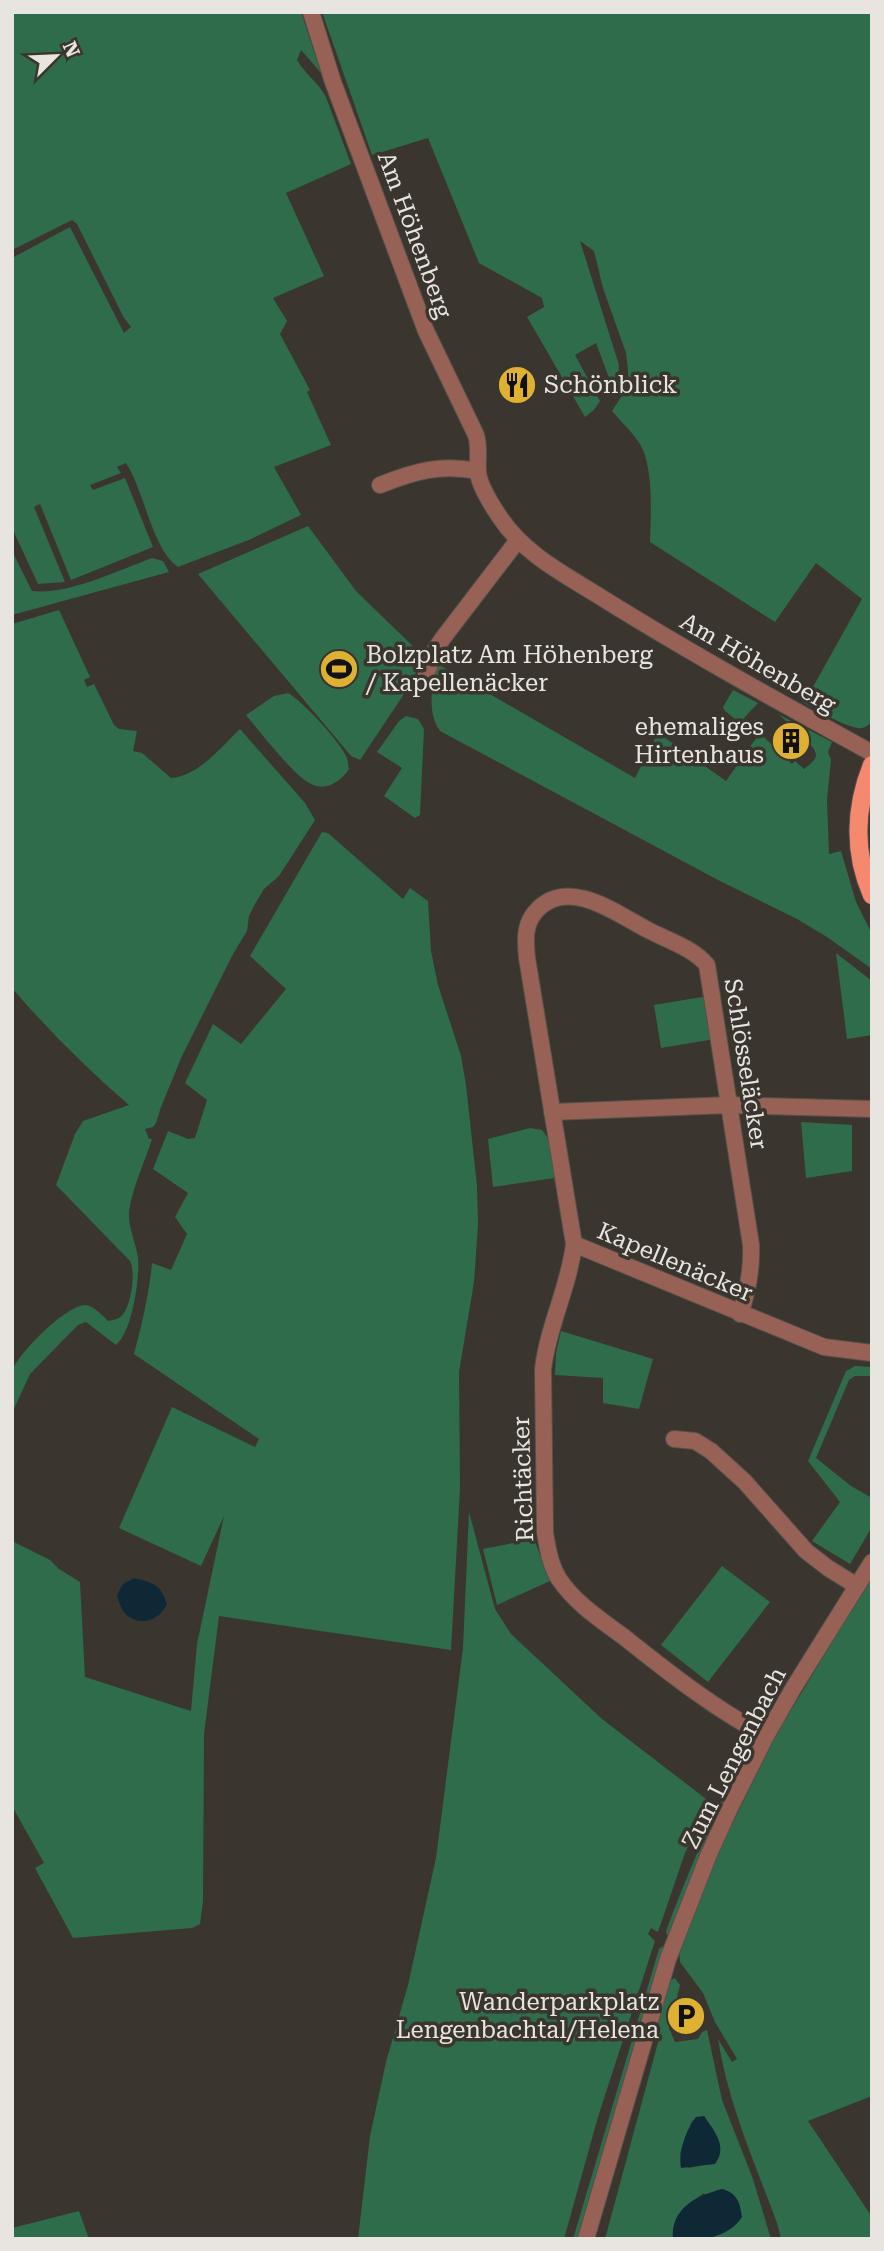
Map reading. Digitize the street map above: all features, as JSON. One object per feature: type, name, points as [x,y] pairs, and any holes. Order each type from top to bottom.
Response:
[{"type":"main road","points":[[872,765],[862,795],[858,830],[860,860],[872,895]]},
{"type":"street","name":"Am Höhenberg","points":[[311,12],[333,82],[426,331],[476,435],[481,482],[491,503],[518,540],[552,567],[675,643],[872,753]]},
{"type":"street","points":[[380,485],[432,468],[455,467],[478,471]]},
{"type":"street","points":[[426,675],[435,650],[443,638],[518,540]]},
{"type":"street","name":"Schlösseläcker","points":[[552,1112],[525,935],[529,921],[539,908],[551,899],[569,896],[591,901],[691,952],[706,963],[710,973],[751,1245],[752,1265],[740,1314]]},
{"type":"street","points":[[552,1112],[730,1105],[872,1109]]},
{"type":"street","name":"Kapellenäcker","points":[[552,1112],[574,1244],[824,1347],[872,1353]]},
{"type":"street","name":"Richtäcker","points":[[574,1244],[572,1262],[545,1349],[543,1368],[545,1533],[552,1565],[567,1589],[593,1613],[710,1702],[766,1736]]},
{"type":"street","points":[[674,1439],[695,1441],[711,1451],[745,1482],[806,1551],[857,1586]]},
{"type":"street","name":"Zum Lengenbach","points":[[586,2239],[668,1959],[730,1808],[794,1686],[872,1562]]},
{"type":"green space","points":[[12,12],[301,12],[321,73],[301,50],[297,60],[326,97],[351,164],[286,193],[324,276],[273,298],[287,321],[280,334],[310,390],[307,392],[331,445],[274,467],[301,515],[251,539],[178,567],[161,547],[126,463],[117,467],[121,473],[90,485],[93,490],[125,478],[153,547],[71,580],[40,504],[34,507],[65,582],[38,584],[12,528],[12,258],[70,227],[124,333],[131,327],[77,224],[72,220],[12,250]]},
{"type":"green space","points":[[322,12],[872,12],[872,722],[867,726],[849,726],[804,703],[862,599],[816,563],[775,622],[650,542],[651,495],[646,460],[637,440],[612,411],[628,386],[628,370],[626,353],[603,288],[594,251],[580,241],[619,365],[615,386],[609,378],[596,343],[575,355],[600,401],[585,417],[527,317],[544,307],[542,298],[479,263],[428,138],[372,155]]},
{"type":"green space","points":[[308,526],[356,591],[423,656],[412,682],[360,760],[351,756],[198,574]]},
{"type":"green space","points":[[12,551],[32,591],[77,586],[152,558],[163,561],[169,572],[12,615]]},
{"type":"green space","points":[[59,610],[90,677],[84,680],[87,687],[94,684],[114,725],[119,729],[137,731],[133,751],[142,753],[171,778],[181,776],[209,759],[240,729],[305,803],[315,820],[279,876],[264,889],[255,904],[249,916],[247,931],[182,1056],[156,1123],[145,1129],[149,1139],[152,1139],[129,1211],[138,1258],[138,1279],[131,1317],[122,1338],[116,1345],[86,1322],[78,1325],[30,1374],[12,1413],[13,1369],[34,1341],[56,1320],[78,1307],[89,1306],[108,1321],[119,1318],[127,1308],[133,1280],[130,1261],[56,1185],[75,1134],[83,1121],[129,1105],[68,1049],[12,988],[12,624]]},
{"type":"green space","points":[[436,663],[635,778],[658,733],[726,781],[757,737],[725,711],[723,707],[733,690],[758,703],[744,718],[792,764],[795,761],[804,769],[814,760],[815,752],[801,734],[778,714],[832,742],[828,752],[831,760],[827,800],[829,854],[841,851],[856,902],[872,934],[872,969],[797,919],[718,880],[440,731],[432,706]]},
{"type":"green space","points":[[288,693],[320,722],[347,758],[349,769],[333,784],[317,786],[295,772],[246,715],[274,696]]},
{"type":"green space","points":[[406,716],[418,719],[424,729],[420,815],[415,818],[384,796],[402,768],[377,752],[399,721]]},
{"type":"green space","points":[[322,832],[328,833],[403,899],[410,888],[428,901],[431,951],[438,985],[461,1056],[466,1085],[477,1186],[478,1225],[474,1282],[459,1372],[460,1489],[451,1650],[219,1616],[204,1734],[203,1901],[200,1924],[192,1928],[73,1938],[35,1868],[44,1863],[12,1806],[12,1541],[50,1560],[80,1582],[85,1677],[191,1711],[197,1644],[224,1516],[201,1566],[119,1528],[172,1407],[255,1447],[259,1439],[134,1354],[152,1263],[171,1270],[187,1234],[175,1217],[188,1193],[153,1169],[168,1131],[188,1139],[195,1138],[207,1100],[185,1083],[213,1024],[241,1044],[286,989],[250,956]]},
{"type":"green space","points":[[836,953],[872,981],[872,1035],[847,1039]]},
{"type":"green space","points":[[708,996],[715,1039],[661,1048],[654,1005]]},
{"type":"green space","points":[[801,1122],[852,1125],[852,1171],[806,1178]]},
{"type":"green space","points":[[530,1128],[542,1130],[548,1138],[555,1178],[493,1187],[488,1139]]},
{"type":"green space","points":[[561,1331],[653,1359],[639,1409],[603,1403],[603,1378],[555,1375]]},
{"type":"green space","points":[[855,1366],[872,1367],[872,1376],[855,1376],[849,1380],[816,1458],[851,1486],[872,1498],[872,1527],[850,1564],[812,1541],[840,1502],[808,1461],[846,1371]]},
{"type":"green space","points":[[469,1512],[495,1609],[511,1634],[602,1719],[710,1802],[685,1853],[658,1932],[651,1928],[648,1934],[655,1941],[598,2117],[564,2239],[358,2239],[370,2136],[436,1858],[463,1648]]},
{"type":"green space","points":[[534,1539],[550,1581],[497,1605],[483,1549]]},
{"type":"green space","points":[[722,1566],[770,1602],[708,1682],[661,1645]]},
{"type":"green space","points":[[872,1576],[872,2096],[808,2121],[872,2217],[872,2239],[781,2239],[735,2110],[718,2039],[732,2062],[737,2059],[715,2022],[703,1993],[680,1962],[679,1951],[711,1867],[776,1735]]},
{"type":"green space","points":[[751,1740],[753,1745],[670,1935],[667,1935],[666,1931],[695,1858]]},
{"type":"green space","points":[[663,1946],[665,1948],[580,2239],[573,2239],[659,1949]]},
{"type":"green space","points":[[675,1978],[680,1985],[669,2028],[675,2042],[698,2039],[702,2032],[707,2030],[722,2100],[753,2179],[771,2239],[711,2239],[738,2222],[704,2193],[681,2211],[674,2223],[673,2239],[605,2239],[660,2035],[651,2031],[669,1981]],"holes":[[[704,2116],[719,2143],[699,2166],[688,2168],[680,2154],[692,2121]]]},
{"type":"green space","points":[[79,2211],[89,2239],[12,2239],[12,2228]]},
{"type":"water","points":[[134,1578],[155,1585],[162,1592],[167,1604],[160,1614],[150,1620],[134,1619],[126,1614],[120,1604],[117,1595],[123,1584]]},
{"type":"water","points":[[704,2116],[718,2140],[719,2158],[715,2164],[681,2168],[682,2148],[689,2128],[696,2117]]},
{"type":"water","points":[[722,2189],[731,2193],[739,2203],[742,2217],[735,2225],[720,2235],[673,2239],[673,2228],[681,2211],[703,2195]]},
{"type":"place","name":"Schönblick","points":[[517,385]]},
{"type":"place","name":"Bolzplatz Am Höhenberg / Kapellenäcker","points":[[339,669]]},
{"type":"place","name":"ehemaliges Hirtenhaus","points":[[791,741]]},
{"type":"place","name":"Wanderparkplatz Lengenbachtal/Helena","points":[[686,2016]]}]
